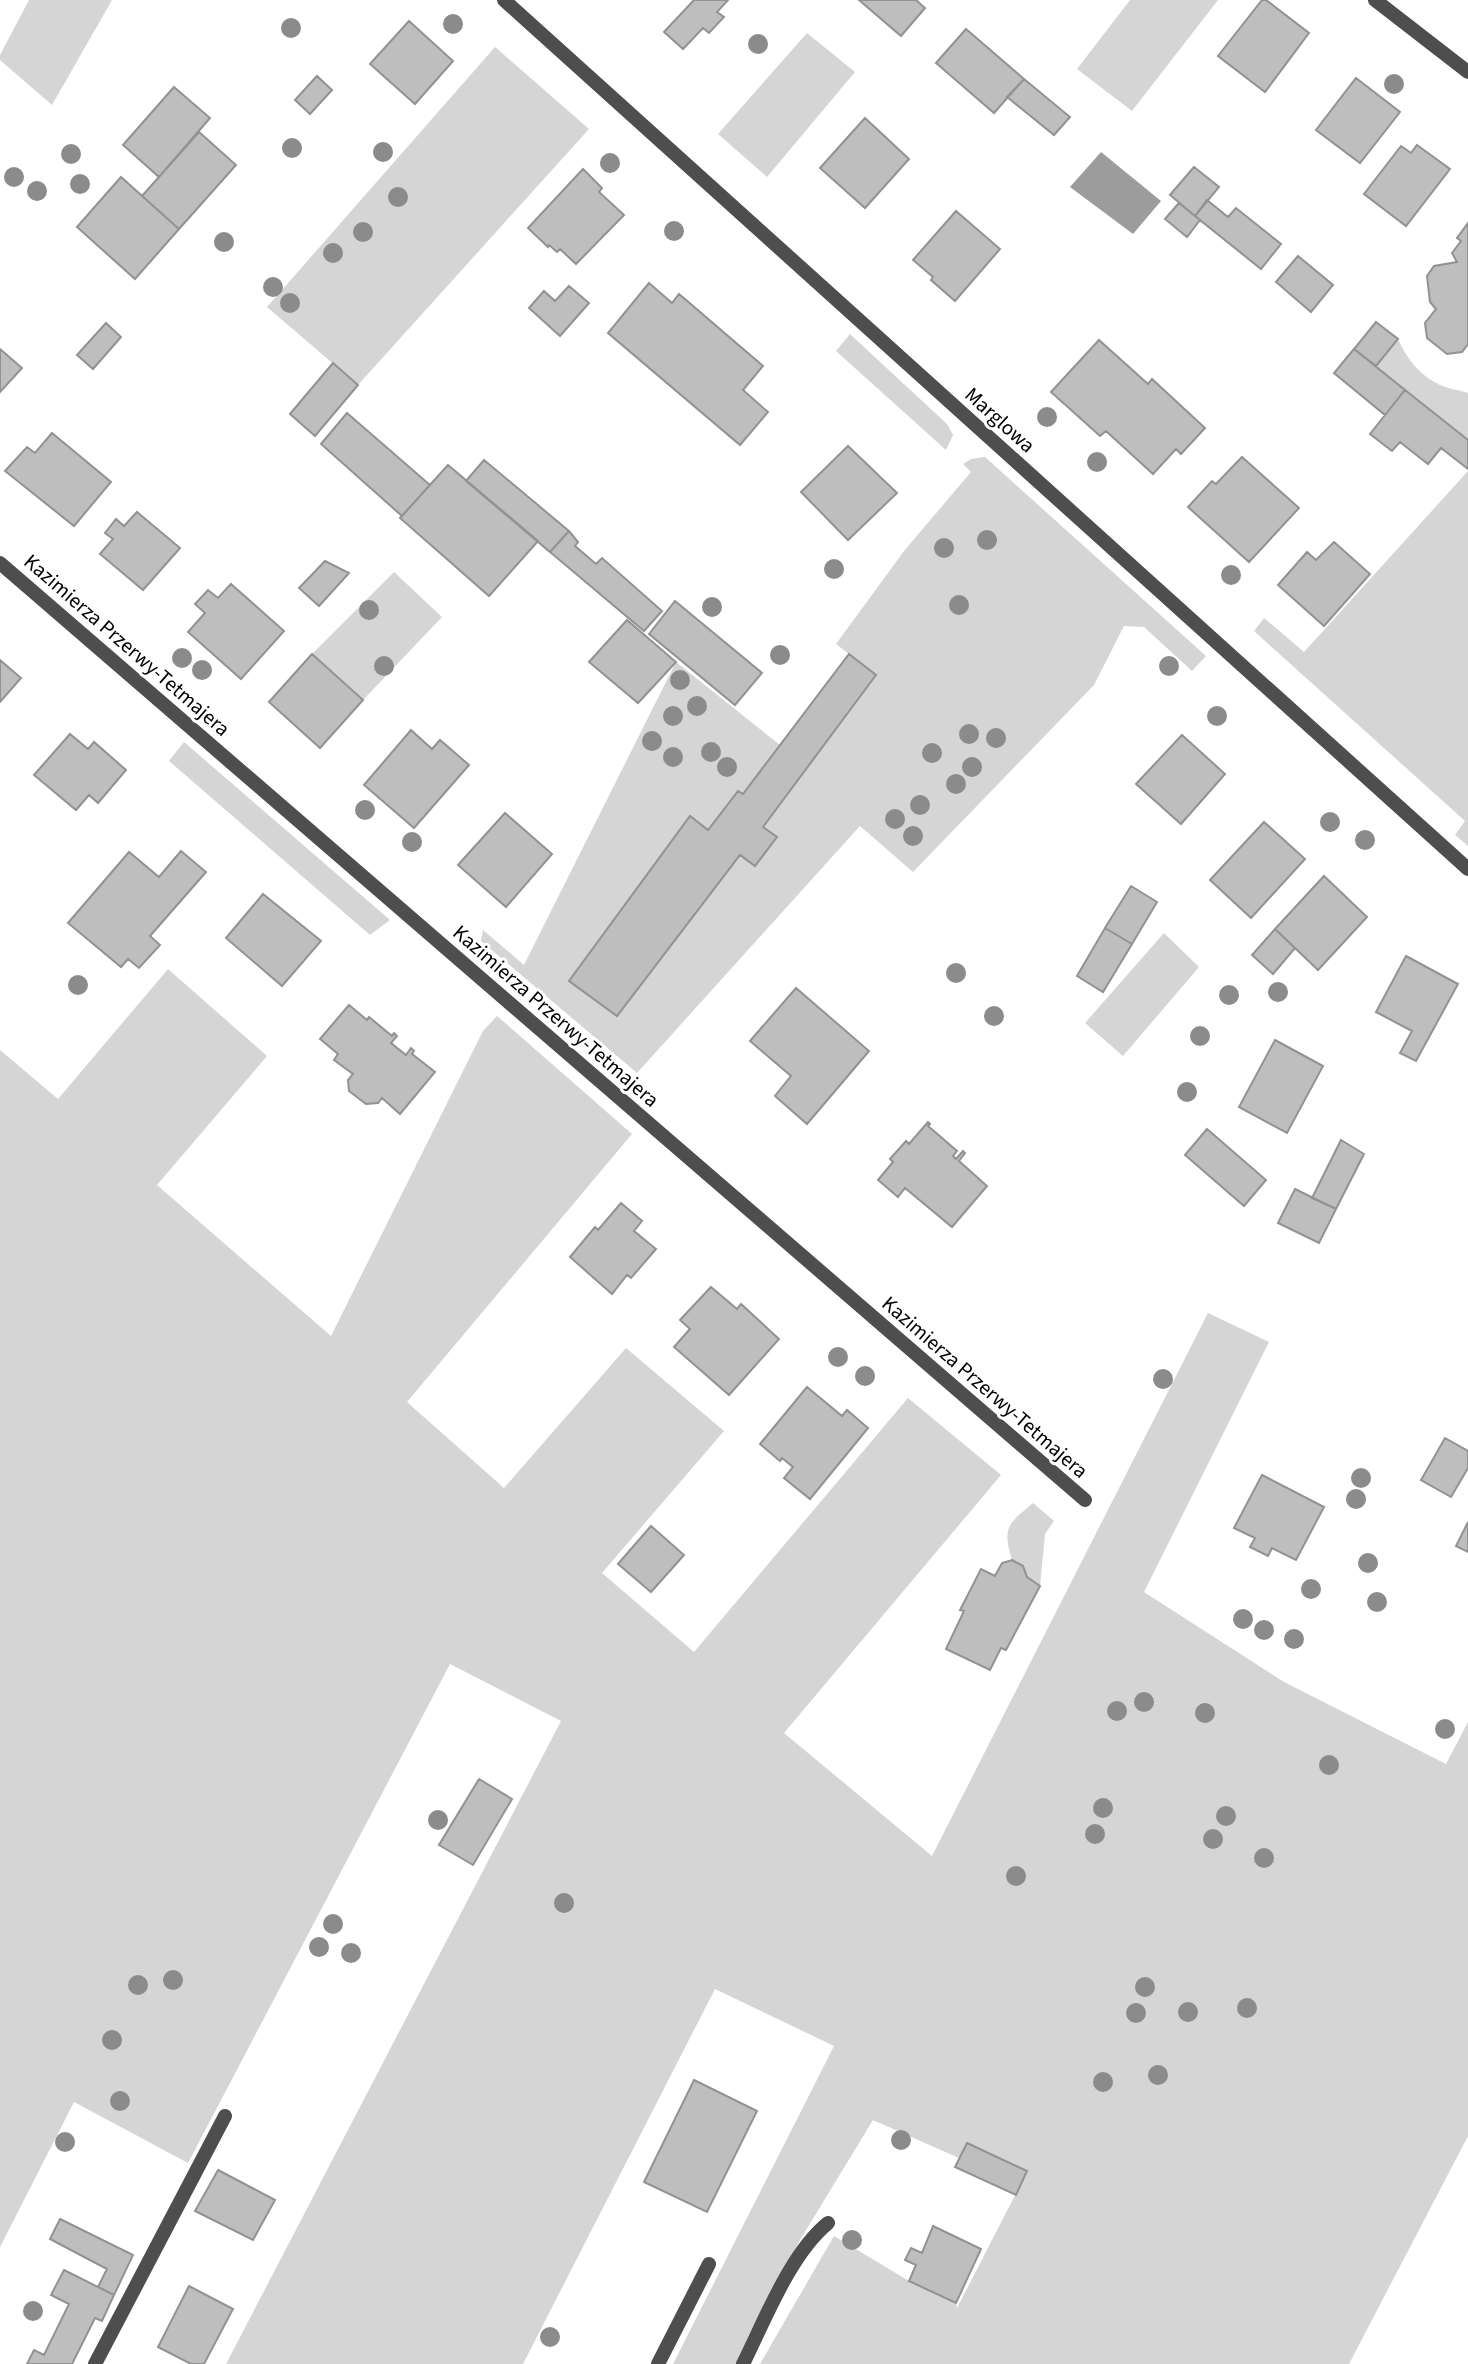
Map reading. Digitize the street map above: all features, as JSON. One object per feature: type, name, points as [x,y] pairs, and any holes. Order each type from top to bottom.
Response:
[{"type":"street","name":"Marglowa","points":[[504,0],[1468,869]]},
{"type":"street","points":[[1375,0],[1468,72]]},
{"type":"street","name":"Kazimierza Przerwy-Tetmajera","points":[[0,563],[1085,1500]]},
{"type":"street","points":[[95,2364],[225,2116]]},
{"type":"street","points":[[743,2364],[798,2256],[813,2235],[828,2223]]},
{"type":"street","points":[[658,2364],[709,2264]]},
{"type":"shaded area","points":[[29,0],[112,0],[52,105],[0,60],[0,55]]},
{"type":"shaded area","points":[[1130,0],[1218,0],[1132,111],[1077,69]]},
{"type":"shaded area","points":[[807,33],[855,72],[767,177],[718,134]]},
{"type":"shaded area","points":[[495,47],[589,129],[358,385],[267,307]]},
{"type":"shaded area","points":[[1101,152],[1161,201],[1133,234],[1070,187]]},
{"type":"shaded area","points":[[850,334],[947,424],[953,435],[946,450],[836,351]]},
{"type":"shaded area","points":[[1398,339],[1410,360],[1426,377],[1443,386],[1468,393],[1468,440],[1376,366]]},
{"type":"shaded area","points":[[985,457],[1206,656],[1192,671],[1144,627],[1124,626],[1094,685],[913,872],[860,826],[637,1073],[481,941],[483,930],[524,965],[676,662],[780,745],[743,794],[738,791],[708,830],[690,817],[569,981],[740,855],[777,837],[763,827],[876,675],[836,644],[904,551],[971,472],[963,464],[971,459]]},
{"type":"shaded area","points":[[1468,471],[1468,846],[1455,835],[1465,821],[1254,631],[1264,618],[1304,652]]},
{"type":"shaded area","points":[[394,572],[442,617],[363,700],[312,654]]},
{"type":"shaded area","points":[[184,742],[390,920],[370,935],[169,761]]},
{"type":"shaded area","points":[[1164,933],[1199,967],[1123,1056],[1085,1023]]},
{"type":"shaded area","points":[[168,969],[267,1056],[157,1185],[331,1336],[483,1031],[497,1016],[632,1134],[407,1402],[504,1488],[626,1348],[724,1431],[602,1573],[694,1652],[908,1398],[1001,1475],[784,1733],[932,1856],[1208,1313],[1269,1342],[1144,1592],[1284,1682],[1446,1764],[1468,1722],[1468,2136],[1349,2364],[760,2364],[834,2236],[909,2281],[956,2303],[957,2308],[1027,2172],[967,2143],[959,2158],[873,2120],[800,2240],[736,2364],[673,2364],[834,2046],[715,1989],[523,2364],[226,2364],[561,1721],[450,1664],[188,2163],[74,2102],[0,2247],[0,1050],[58,1099]]},
{"type":"shaded area","points":[[1033,1503],[1054,1521],[1045,1534],[1040,1586],[1027,1577],[1023,1566],[1012,1560],[1008,1540],[1009,1527]]},
{"type":"building","points":[[694,0],[728,0],[717,12],[724,17],[709,33],[703,28],[683,49],[664,32]]},
{"type":"building","points":[[859,0],[916,0],[925,8],[901,36]]},
{"type":"building","points":[[1262,0],[1266,0],[1309,33],[1265,92],[1218,56]]},
{"type":"building","points":[[409,21],[453,61],[415,104],[370,64]]},
{"type":"building","points":[[966,29],[1024,79],[994,113],[936,63]]},
{"type":"building","points":[[317,76],[332,90],[310,114],[295,100]]},
{"type":"building","points":[[1356,78],[1400,112],[1360,163],[1316,130]]},
{"type":"building","points":[[1024,79],[1070,117],[1054,135],[1007,97]]},
{"type":"building","points":[[174,87],[210,118],[159,177],[123,145]]},
{"type":"building","points":[[865,118],[909,159],[865,208],[820,168]]},
{"type":"building","points":[[199,132],[236,165],[179,229],[142,196]]},
{"type":"building","points":[[1417,145],[1450,169],[1406,226],[1364,194],[1401,146],[1411,153]]},
{"type":"building","points":[[1194,167],[1219,187],[1195,216],[1170,195]]},
{"type":"building","points":[[583,169],[602,188],[599,192],[624,215],[576,264],[560,249],[557,252],[549,245],[548,247],[528,228]]},
{"type":"building","points":[[121,177],[179,229],[135,279],[77,227]]},
{"type":"building","points":[[1207,200],[1228,217],[1236,208],[1281,244],[1261,269],[1195,216]]},
{"type":"building","points":[[1179,203],[1200,220],[1187,237],[1165,219]]},
{"type":"building","points":[[956,211],[1000,249],[955,301],[913,260]]},
{"type":"building","points":[[1468,223],[1468,344],[1462,352],[1447,354],[1427,338],[1425,323],[1436,309],[1430,302],[1427,276],[1434,266],[1457,262],[1452,253],[1461,241],[1457,238]]},
{"type":"building","points":[[1298,256],[1333,285],[1311,312],[1276,282]]},
{"type":"building","points":[[649,283],[672,303],[679,294],[763,366],[743,390],[768,412],[740,445],[608,333]]},
{"type":"building","points":[[569,286],[589,303],[560,336],[529,308],[544,291],[555,301]]},
{"type":"building","points":[[1376,322],[1398,339],[1376,366],[1354,349]]},
{"type":"building","points":[[106,323],[121,337],[93,369],[77,355]]},
{"type":"building","points":[[1099,340],[1148,384],[1152,379],[1205,428],[1181,454],[1176,449],[1153,474],[1106,431],[1100,436],[1051,392]]},
{"type":"building","points":[[0,349],[22,368],[0,392]]},
{"type":"building","points":[[1354,349],[1405,390],[1385,415],[1334,373]]},
{"type":"building","points":[[333,363],[358,385],[315,436],[290,414]]},
{"type":"building","points":[[1405,390],[1468,440],[1468,469],[1441,448],[1428,464],[1400,442],[1392,451],[1370,434]]},
{"type":"building","points":[[347,413],[430,485],[402,516],[321,444]]},
{"type":"building","points":[[52,433],[111,482],[74,526],[5,471],[27,447],[35,453]]},
{"type":"building","points":[[848,446],[897,493],[848,540],[801,492]]},
{"type":"building","points":[[1242,457],[1299,508],[1249,562],[1188,507],[1212,481],[1216,484]]},
{"type":"building","points":[[484,460],[569,531],[550,552],[466,481]]},
{"type":"building","points":[[448,465],[538,541],[489,596],[400,518]]},
{"type":"building","points":[[137,512],[180,548],[143,590],[100,554],[113,539],[105,533],[116,519],[124,526]]},
{"type":"building","points":[[569,531],[578,542],[575,546],[596,564],[602,558],[662,611],[644,631],[550,552]]},
{"type":"building","points":[[1334,542],[1370,574],[1324,626],[1278,585],[1307,552],[1316,560]]},
{"type":"building","points":[[325,561],[349,573],[319,606],[299,588]]},
{"type":"building","points":[[231,584],[284,631],[241,679],[188,632],[205,613],[195,604],[208,590],[218,598]]},
{"type":"building","points":[[675,601],[762,673],[735,705],[649,634]]},
{"type":"building","points":[[627,620],[676,662],[638,703],[589,662]]},
{"type":"building","points":[[312,654],[363,700],[320,748],[269,702]]},
{"type":"building","points":[[849,654],[876,675],[763,827],[777,837],[755,866],[740,855],[617,1016],[569,981],[690,816],[708,830],[738,791],[743,794]]},
{"type":"building","points":[[0,660],[21,678],[0,702]]},
{"type":"building","points":[[411,730],[432,749],[440,740],[469,765],[414,828],[364,785]]},
{"type":"building","points":[[70,734],[88,749],[94,742],[126,770],[98,803],[89,795],[76,810],[34,775]]},
{"type":"building","points":[[1182,735],[1225,774],[1181,824],[1136,784]]},
{"type":"building","points":[[505,813],[552,854],[506,907],[458,865]]},
{"type":"building","points":[[1264,822],[1305,859],[1251,918],[1210,880]]},
{"type":"building","points":[[181,851],[206,872],[150,936],[160,945],[139,968],[128,959],[121,967],[68,923],[129,852],[159,877]]},
{"type":"building","points":[[1324,876],[1367,917],[1318,970],[1275,929]]},
{"type":"building","points":[[1131,886],[1157,902],[1132,944],[1105,928]]},
{"type":"building","points":[[263,894],[321,941],[282,986],[226,938]]},
{"type":"building","points":[[1105,928],[1132,944],[1103,992],[1077,976]]},
{"type":"building","points":[[1275,929],[1295,948],[1273,974],[1252,955]]},
{"type":"building","points":[[1406,956],[1458,984],[1416,1061],[1400,1053],[1412,1031],[1376,1012]]},
{"type":"building","points":[[796,988],[869,1051],[807,1124],[775,1096],[791,1076],[750,1041]]},
{"type":"building","points":[[349,1005],[392,1036],[394,1033],[397,1036],[391,1043],[406,1055],[411,1048],[414,1051],[412,1054],[435,1072],[400,1114],[382,1098],[378,1103],[366,1104],[349,1091],[348,1080],[353,1074],[334,1060],[338,1054],[320,1039]]},
{"type":"building","points":[[1275,1040],[1323,1066],[1287,1133],[1239,1107]]},
{"type":"building","points":[[928,1122],[928,1126],[957,1151],[953,1156],[956,1159],[963,1151],[965,1153],[959,1161],[987,1186],[952,1227],[905,1188],[898,1197],[878,1180],[893,1162],[890,1159],[906,1141],[909,1144]]},
{"type":"building","points":[[1207,1129],[1266,1180],[1244,1206],[1185,1155]]},
{"type":"building","points":[[1341,1140],[1364,1154],[1336,1209],[1312,1198]]},
{"type":"building","points":[[1295,1189],[1336,1209],[1319,1243],[1278,1223]]},
{"type":"building","points":[[621,1203],[642,1221],[634,1231],[656,1249],[631,1278],[627,1275],[612,1294],[570,1257],[595,1227],[598,1230]]},
{"type":"building","points":[[711,1287],[737,1309],[741,1304],[779,1339],[729,1395],[674,1347],[690,1329],[680,1320]]},
{"type":"building","points":[[807,1387],[842,1416],[847,1410],[868,1428],[810,1499],[784,1478],[793,1467],[782,1458],[780,1461],[760,1444]]},
{"type":"building","points":[[1445,1438],[1468,1451],[1468,1468],[1451,1497],[1421,1480]]},
{"type":"building","points":[[1262,1475],[1324,1507],[1296,1560],[1272,1548],[1268,1556],[1250,1547],[1255,1538],[1234,1528]]},
{"type":"building","points":[[1468,1522],[1468,1552],[1456,1546]]},
{"type":"building","points":[[651,1526],[684,1555],[651,1592],[618,1564]]},
{"type":"building","points":[[1012,1560],[1023,1566],[1027,1577],[1040,1586],[1006,1650],[1001,1648],[990,1670],[946,1649],[964,1611],[960,1610],[981,1569],[995,1576],[1002,1563]]},
{"type":"building","points":[[479,1779],[512,1799],[473,1865],[439,1845]]},
{"type":"building","points":[[694,2080],[757,2111],[707,2212],[644,2182]]},
{"type":"building","points":[[967,2143],[1027,2171],[1016,2195],[955,2167]]},
{"type":"building","points":[[218,2170],[275,2200],[253,2240],[195,2211]]},
{"type":"building","points":[[60,2219],[133,2255],[114,2295],[98,2287],[107,2269],[50,2239]]},
{"type":"building","points":[[933,2226],[981,2249],[956,2303],[909,2281],[916,2265],[905,2260],[911,2248],[922,2253]]},
{"type":"building","points":[[64,2270],[114,2295],[102,2321],[95,2318],[72,2364],[27,2364],[34,2350],[44,2355],[69,2304],[51,2295]]},
{"type":"building","points":[[189,2286],[233,2309],[204,2364],[191,2364],[158,2347]]}]
